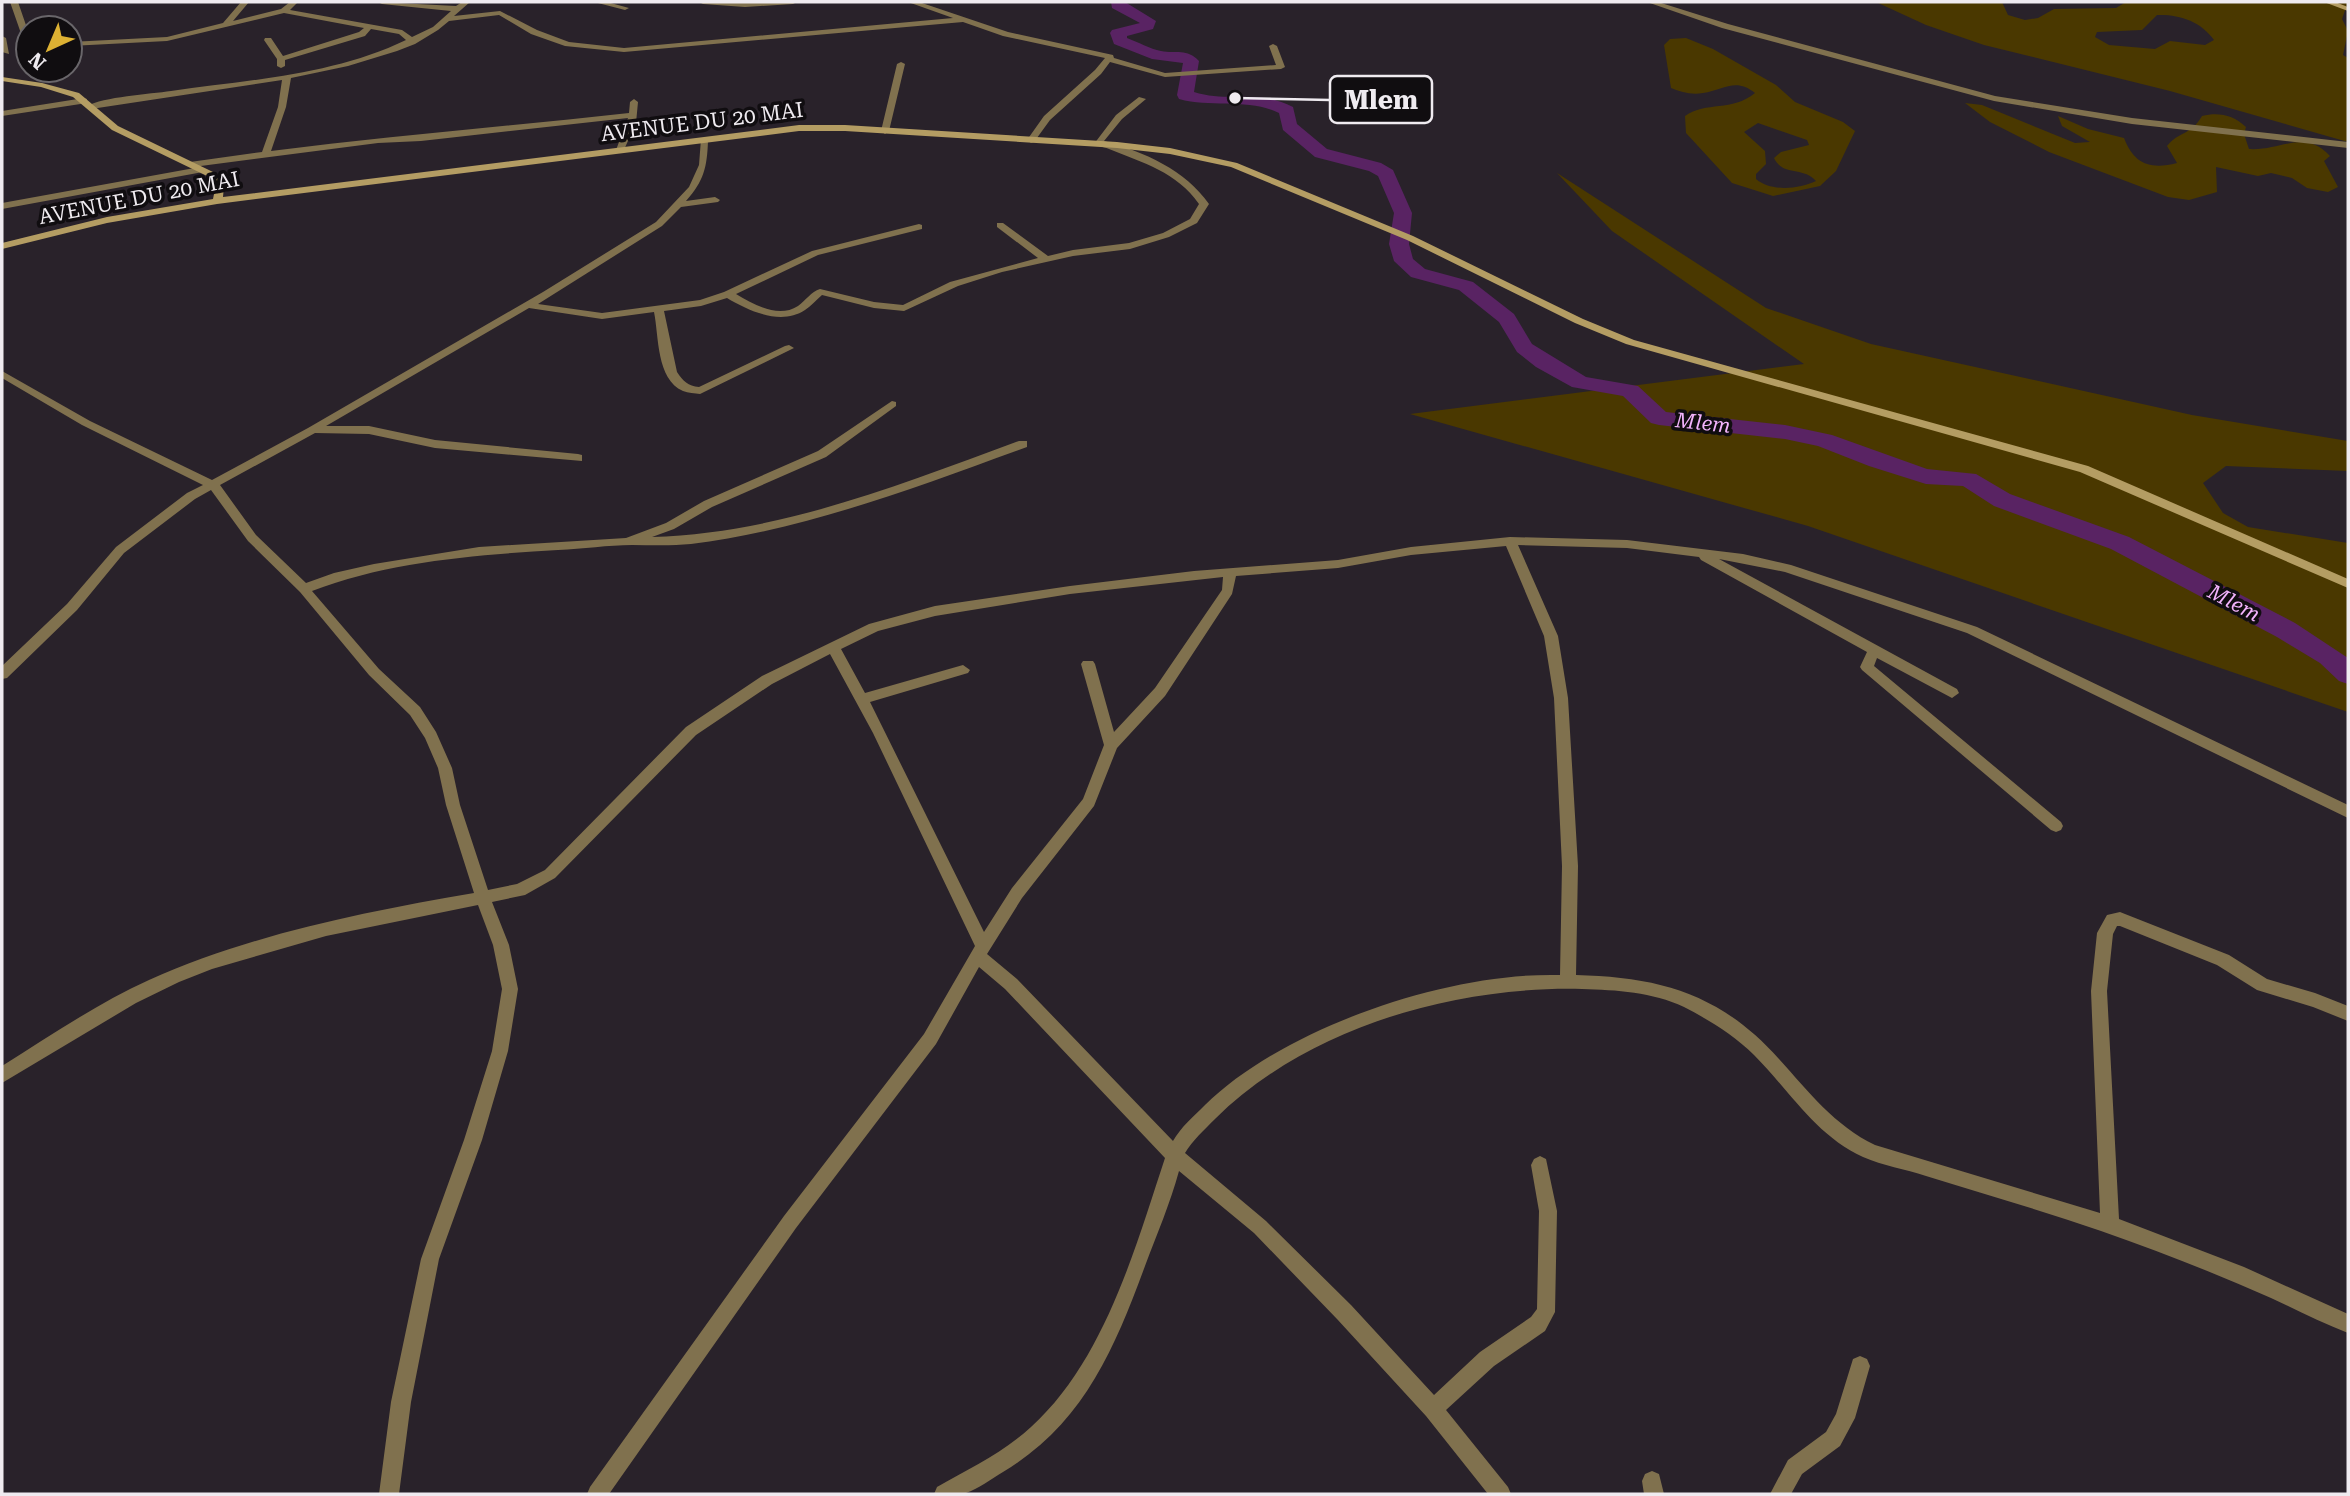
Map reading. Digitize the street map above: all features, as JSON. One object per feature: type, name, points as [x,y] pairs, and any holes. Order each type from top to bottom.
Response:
[{"type":"main road","points":[[2328,2],[2348,9]]},
{"type":"main road","points":[[2,79],[68,92],[88,103],[105,122],[196,167],[219,183],[221,191],[217,201]]},
{"type":"main road","name":"AVENUE DU 20 MAI","points":[[2,246],[107,220],[217,201],[799,128],[1101,144],[1170,151],[1234,165],[1398,233],[1579,321],[1630,342],[2084,469],[2348,584]]},
{"type":"street","points":[[224,27],[245,2]]},
{"type":"street","points":[[284,11],[294,2]]},
{"type":"street","points":[[598,2],[625,8]]},
{"type":"street","points":[[703,2],[745,5],[793,2]]},
{"type":"street","points":[[912,2],[1026,39],[1105,54],[1110,59],[1165,75],[1281,67],[1273,46]]},
{"type":"street","points":[[1651,2],[1746,32],[1994,98],[2132,121],[2348,145]]},
{"type":"street","points":[[356,23],[378,7],[463,6]]},
{"type":"street","points":[[2,114],[345,65],[412,42],[452,19],[463,6]]},
{"type":"street","points":[[84,43],[167,39],[284,11],[402,32],[412,42]]},
{"type":"street","points":[[452,19],[500,13],[534,32],[568,44],[624,50],[962,20]]},
{"type":"street","points":[[281,59],[362,33],[369,27]]},
{"type":"street","points":[[2,38],[5,52]]},
{"type":"street","points":[[266,154],[282,107],[281,59],[268,40]]},
{"type":"street","points":[[1031,140],[1047,118],[1110,59]]},
{"type":"street","points":[[885,131],[901,64]]},
{"type":"street","points":[[728,294],[762,310],[779,313],[792,313],[802,308],[820,292],[874,305],[904,308],[954,284],[1046,259],[1130,246],[1166,235],[1194,221],[1204,204],[1195,188],[1176,174],[1101,144],[1119,117],[1142,99]]},
{"type":"street","points":[[620,150],[632,123],[634,102]]},
{"type":"street","points":[[2,206],[266,154],[631,115]]},
{"type":"street","points":[[2,674],[72,607],[120,551],[191,496],[312,430],[620,250],[659,224],[681,204],[693,188],[703,165],[704,141]]},
{"type":"street","points":[[681,204],[715,200]]},
{"type":"street","points":[[1000,225],[1046,259]]},
{"type":"street","points":[[525,304],[602,316],[659,310],[728,294],[815,253],[919,227]]},
{"type":"street","points":[[659,310],[670,367],[680,387],[689,391],[700,391],[789,348]]},
{"type":"street","points":[[2,374],[86,423],[214,485],[252,538],[304,589],[374,672],[415,711],[431,736],[445,768],[453,805],[501,945],[509,989],[508,1002],[500,1051],[430,1259],[401,1402],[389,1494]]},
{"type":"street","points":[[627,542],[670,526],[708,504],[822,454],[892,404]]},
{"type":"street","points":[[312,430],[369,430],[435,444],[578,458]]},
{"type":"street","points":[[304,589],[362,570],[479,551],[658,542],[784,525],[1023,444]]},
{"type":"street","points":[[1510,541],[1551,636],[1561,698],[1570,866],[1568,979]]},
{"type":"street","points":[[2,1074],[172,977],[319,931],[384,915],[520,890],[550,874],[691,731],[767,680],[874,627],[935,611],[1070,590],[1194,575],[1230,575],[1510,541],[1585,541],[1699,553],[1787,568],[1972,630],[2348,812]]},
{"type":"street","points":[[1699,553],[1952,693]]},
{"type":"street","points":[[597,1494],[790,1222],[922,1050],[1017,894],[1089,802],[1111,745],[1160,692],[1228,591],[1230,575]]},
{"type":"street","points":[[833,648],[862,699],[980,951],[1175,1156],[1260,1227],[1433,1409],[1501,1494]]},
{"type":"street","points":[[1874,650],[1867,667],[2056,826]]},
{"type":"street","points":[[1088,664],[1111,745]]},
{"type":"street","points":[[862,699],[963,670]]},
{"type":"street","points":[[2109,1225],[2099,991],[2105,933],[2112,920],[2120,919],[2223,960],[2263,985],[2315,1000],[2348,1014]]},
{"type":"street","points":[[944,1494],[1004,1460],[1040,1433],[1072,1398],[1099,1360],[1162,1200],[1175,1156],[1186,1134],[1219,1101],[1305,1045],[1364,1020],[1425,999],[1513,984],[1568,979],[1637,985],[1678,996],[1709,1013],[1760,1049],[1793,1091],[1864,1149],[2109,1225],[2255,1280],[2348,1324]]},
{"type":"street","points":[[1433,1409],[1487,1359],[1538,1324],[1546,1312],[1548,1211],[1540,1165]]},
{"type":"street","points":[[1780,1494],[1795,1466],[1833,1439],[1845,1418],[1860,1366]]},
{"type":"shaded area","points":[[1876,2],[2002,2],[2008,15],[2025,20],[2038,18],[2054,9],[2116,8],[2126,2],[2348,2],[2342,19],[2348,31],[2343,55],[2348,58],[2348,142],[2170,91],[1984,45],[1926,25]],"holes":[[[2157,15],[2196,23],[2214,40],[2205,45],[2170,41],[2155,49],[2109,45],[2095,37],[2097,32],[2142,30]]]},
{"type":"shaded area","points":[[1686,38],[1713,49],[1776,85],[1795,102],[1843,122],[1855,131],[1836,171],[1820,186],[1773,196],[1732,183],[1686,133],[1685,116],[1693,111],[1728,105],[1755,93],[1735,85],[1699,94],[1671,88],[1664,45],[1670,39]],"holes":[[[1758,123],[1807,140],[1809,145],[1781,152],[1774,158],[1783,168],[1811,176],[1816,181],[1785,188],[1769,186],[1756,179],[1756,174],[1766,164],[1765,151],[1744,132]]]},
{"type":"shaded area","points":[[1965,103],[1982,105],[2075,143],[2090,142],[2062,126],[2058,116],[2088,129],[2124,138],[2138,159],[2159,166],[2177,163],[2167,146],[2193,127],[2202,116],[2225,116],[2246,127],[2244,134],[2249,149],[2302,142],[2320,148],[2330,156],[2324,161],[2338,187],[2328,192],[2307,188],[2292,178],[2271,173],[2258,176],[2216,167],[2217,192],[2189,200],[2168,197],[2049,152],[1990,122]]},
{"type":"shaded area","points":[[1557,173],[1766,308],[1871,344],[2192,415],[2348,441],[2348,471],[2226,466],[2203,483],[2223,513],[2248,527],[2348,543],[2348,712],[1808,526],[1410,414],[1804,364],[1612,231]]},
{"type":"waterway","name":"Mlem","points":[[1118,2],[1117,5],[1148,21],[1148,26],[1118,33],[1120,41],[1158,56],[1182,56],[1191,61],[1185,95],[1198,99],[1262,101],[1275,105],[1287,111],[1289,126],[1321,153],[1375,167],[1387,174],[1387,181],[1403,213],[1399,244],[1404,261],[1418,273],[1466,286],[1507,318],[1524,348],[1580,382],[1630,391],[1646,403],[1659,418],[1785,432],[1824,440],[1877,461],[1926,476],[1968,479],[2002,500],[2120,543],[2286,630],[2329,656],[2348,674]]},
{"type":"place","name":"Mlem","points":[[1235,98]]}]
